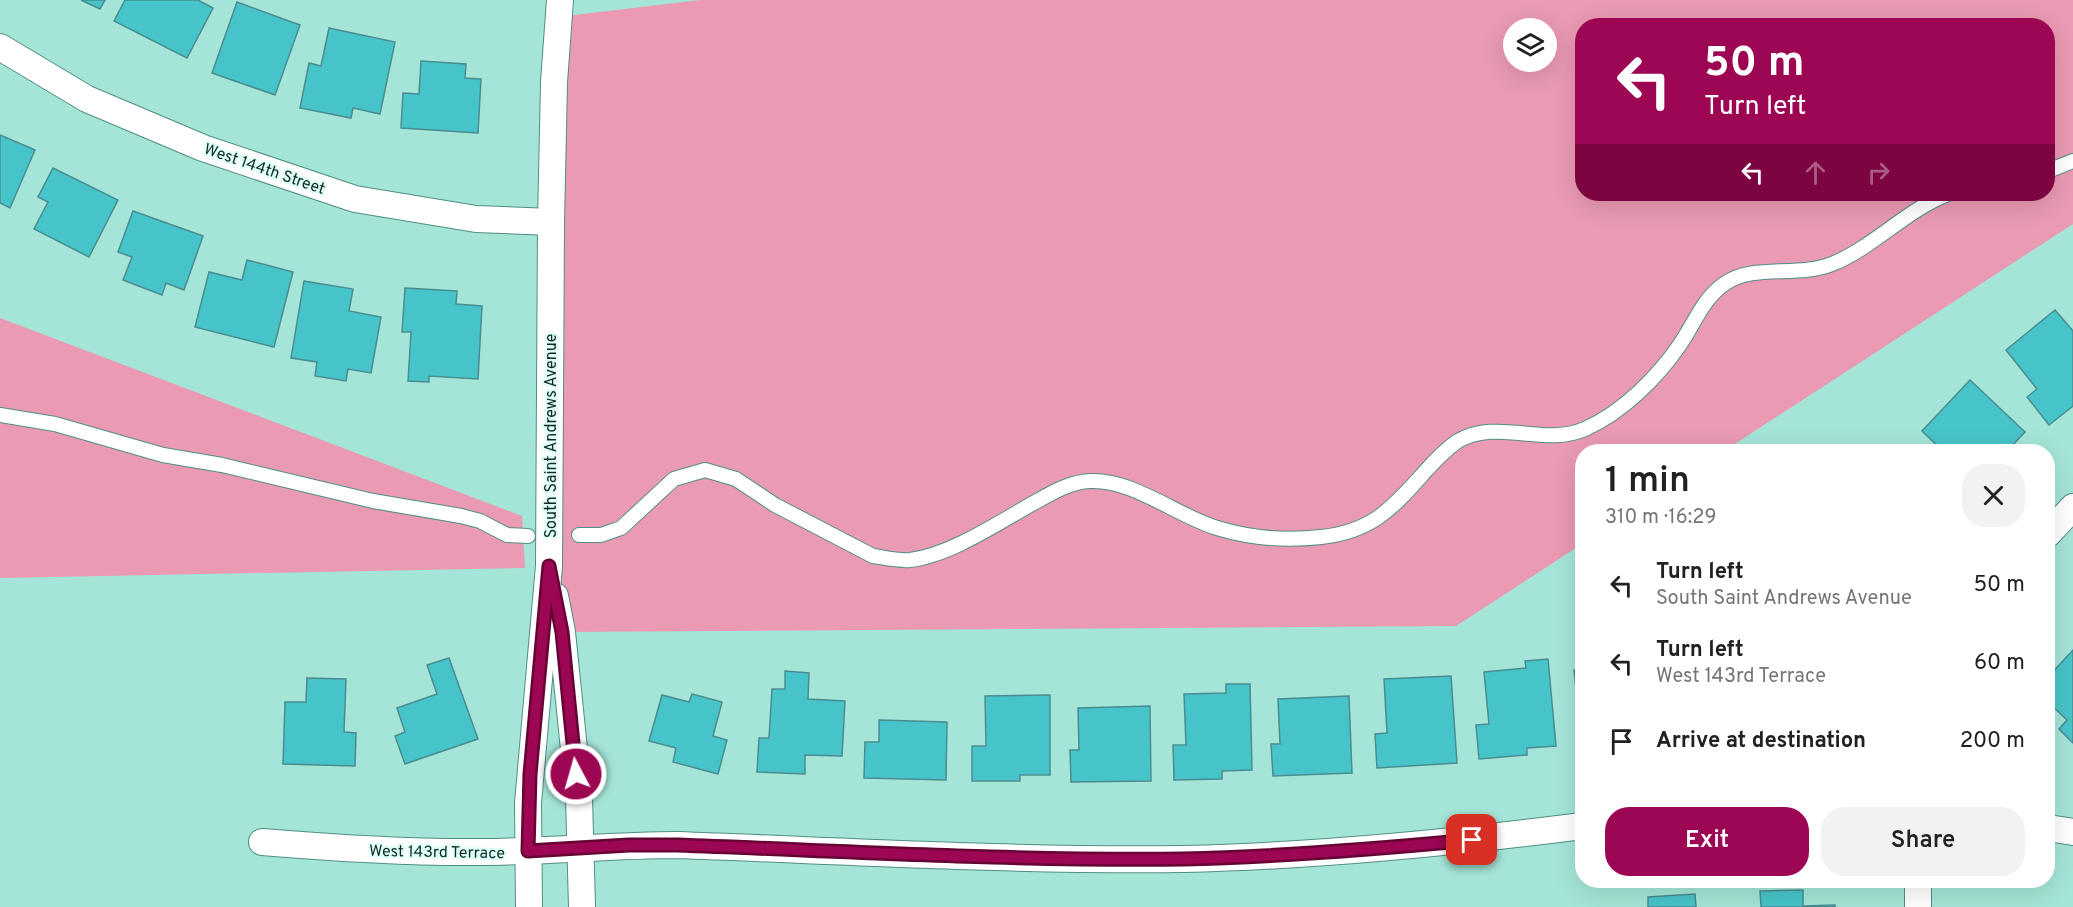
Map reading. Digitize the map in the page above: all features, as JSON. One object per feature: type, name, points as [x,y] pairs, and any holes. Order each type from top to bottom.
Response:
[{"type":"street","name":"South Saint Andrews Avenue","points":[[529,907],[530,774],[549,566],[551,222],[554,82],[560,0]]},
{"type":"street","name":"West 144th Street","points":[[0,47],[98,103],[203,148],[355,199],[476,219],[551,222]]},
{"type":"street","points":[[2055,526],[2073,507]]},
{"type":"street","points":[[549,566],[562,632],[582,848],[582,907]]},
{"type":"street","name":"West 143rd Terrace","points":[[262,842],[387,852],[528,851],[677,845],[1026,857],[1182,859],[1336,852],[1491,838],[1575,827]]},
{"type":"street","points":[[2055,829],[2073,832]]},
{"type":"street","points":[[1918,888],[1918,907]]},
{"type":"lane","points":[[2055,168],[2073,161]]},
{"type":"lane","points":[[579,535],[601,535],[621,528],[674,479],[705,470],[736,479],[768,501],[873,556],[891,559],[909,560],[924,557],[969,539],[1058,490],[1076,483],[1091,481],[1115,484],[1216,528],[1261,537],[1292,540],[1352,532],[1390,510],[1441,455],[1469,436],[1503,431],[1565,435],[1586,429],[1613,412],[1639,392],[1667,361],[1714,292],[1736,276],[1756,272],[1812,270],[1832,263],[1855,252],[1931,201]]},
{"type":"lane","points":[[0,415],[55,424],[162,455],[232,468],[373,501],[461,516],[480,521],[507,535],[528,536]]},
{"type":"shaded area","points":[[700,0],[2073,0],[2073,224],[1735,444],[1575,444],[1575,549],[1456,626],[562,632],[557,546],[558,17]]},
{"type":"shaded area","points":[[0,318],[522,516],[525,568],[0,578]]},
{"type":"building","points":[[81,0],[105,0],[100,9]]},
{"type":"building","points":[[125,0],[198,0],[213,8],[187,58],[114,21]]},
{"type":"building","points":[[237,2],[300,25],[275,95],[212,73]]},
{"type":"building","points":[[329,28],[395,42],[380,114],[353,108],[351,118],[300,108],[309,63],[321,66]]},
{"type":"building","points":[[421,61],[466,64],[465,78],[481,79],[478,133],[401,128],[403,93],[419,94]]},
{"type":"building","points":[[0,135],[35,150],[10,208],[0,203]]},
{"type":"building","points":[[53,168],[118,200],[89,257],[34,229],[48,202],[38,197]]},
{"type":"building","points":[[133,211],[203,236],[184,290],[166,283],[162,295],[123,280],[132,257],[118,252]]},
{"type":"building","points":[[247,260],[293,272],[274,347],[195,327],[209,272],[242,280]]},
{"type":"building","points":[[304,281],[353,289],[349,311],[381,317],[371,373],[348,369],[346,381],[315,376],[317,362],[291,358]]},
{"type":"building","points":[[405,288],[457,291],[456,304],[482,306],[478,379],[429,376],[429,382],[408,381],[411,332],[402,332]]},
{"type":"building","points":[[2055,310],[2073,331],[2073,406],[2049,425],[2027,397],[2037,389],[2006,350]]},
{"type":"building","points":[[1970,380],[2025,432],[2014,444],[1936,444],[1922,431]]},
{"type":"building","points":[[2073,650],[2073,743],[2059,729],[2067,720],[2055,709],[2055,669]]},
{"type":"building","points":[[449,658],[478,739],[405,764],[395,736],[405,732],[397,708],[437,694],[427,665]]},
{"type":"building","points":[[1548,659],[1556,746],[1527,748],[1527,755],[1479,759],[1476,725],[1489,724],[1484,672],[1526,668],[1525,661]]},
{"type":"building","points":[[785,671],[809,673],[808,699],[845,701],[842,756],[805,755],[805,774],[757,772],[759,738],[769,738],[772,689],[785,689]]},
{"type":"building","points":[[1451,676],[1457,763],[1377,768],[1375,734],[1387,733],[1384,679]]},
{"type":"building","points":[[307,678],[346,679],[344,732],[356,733],[355,766],[283,764],[285,702],[306,702]]},
{"type":"building","points":[[1226,684],[1250,684],[1252,770],[1222,771],[1222,779],[1174,780],[1173,745],[1186,745],[1184,694],[1226,693]]},
{"type":"building","points":[[692,694],[722,702],[713,736],[727,740],[718,774],[673,762],[676,748],[649,741],[662,695],[689,702]]},
{"type":"building","points":[[1050,695],[1050,775],[1020,775],[1020,781],[972,781],[972,746],[986,746],[985,696]]},
{"type":"building","points":[[1349,696],[1352,773],[1273,776],[1271,744],[1280,744],[1278,699]]},
{"type":"building","points":[[1150,706],[1151,781],[1071,782],[1070,750],[1079,750],[1078,708]]},
{"type":"building","points":[[879,720],[947,722],[946,780],[864,778],[865,742],[879,742]]},
{"type":"building","points":[[1803,890],[1803,906],[1835,905],[1835,907],[1761,907],[1760,891]]},
{"type":"building","points":[[1695,894],[1696,907],[1648,907],[1648,897]]},
{"type":"route","points":[[576,774],[562,632],[549,566],[530,774],[528,851],[629,845],[677,845],[1114,859],[1182,859],[1336,852],[1472,840]]}]
